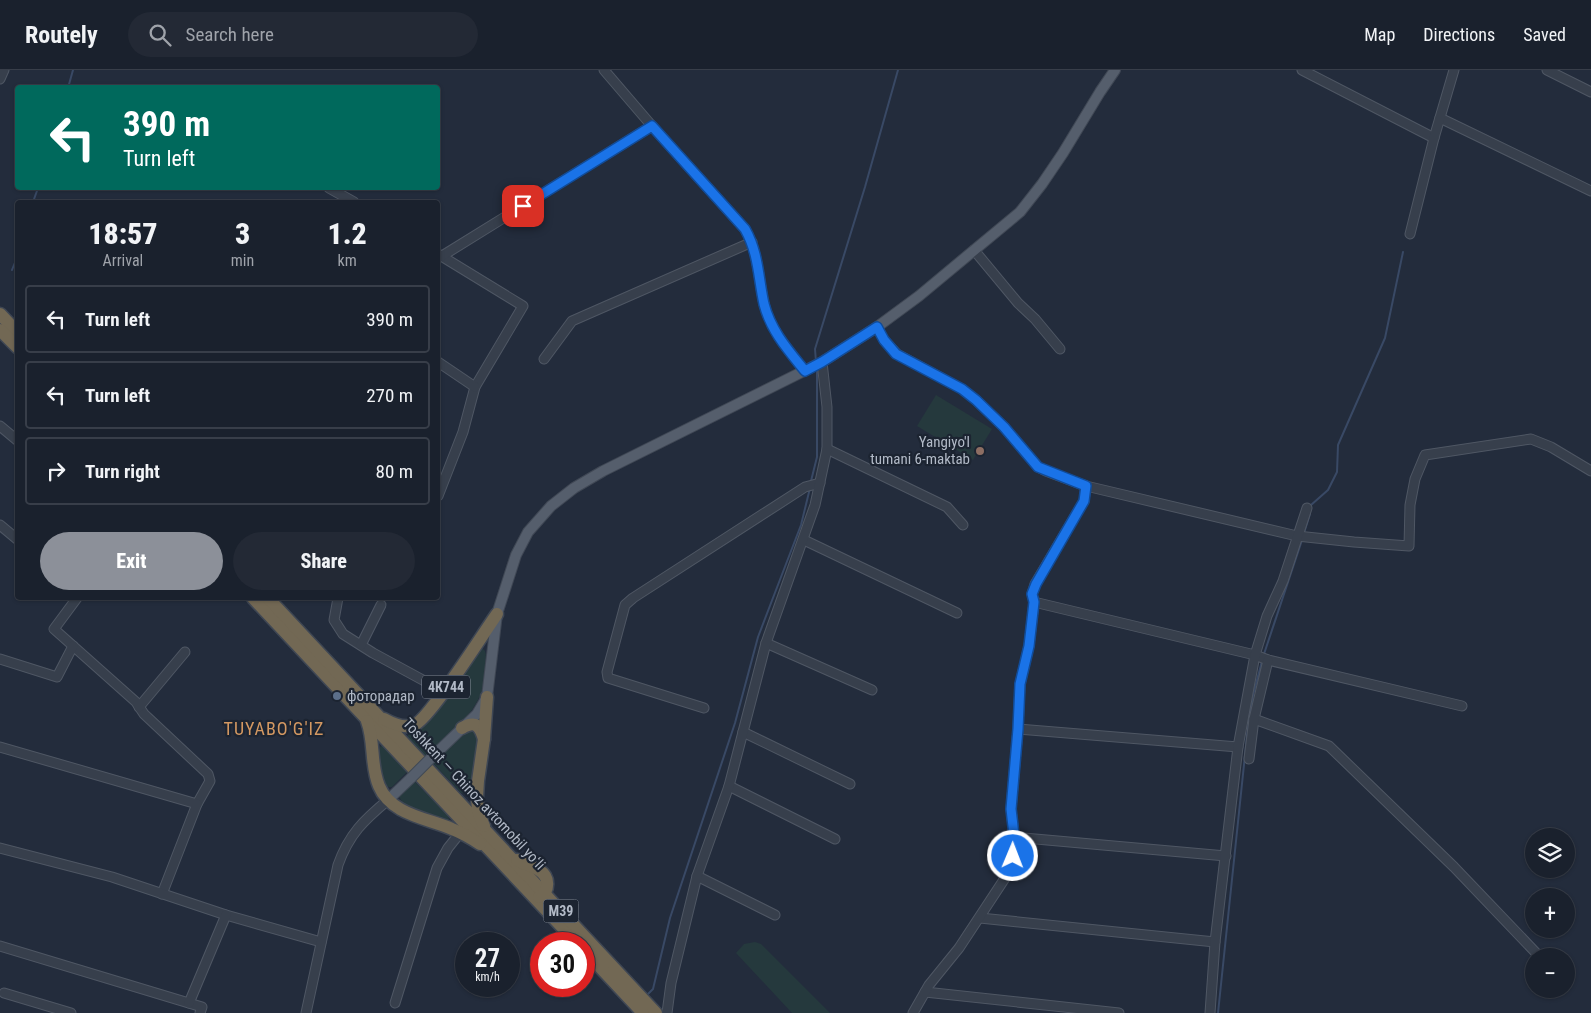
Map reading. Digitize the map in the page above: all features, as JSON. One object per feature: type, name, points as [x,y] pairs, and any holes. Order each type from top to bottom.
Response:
[{"type":"highway","points":[[0,314],[15,329]]},
{"type":"highway","points":[[0,330],[15,345]]},
{"type":"highway","name":"Toshkent — Chinoz avtomobil yoʻli","points":[[256,600],[328,670],[508,855],[542,872],[547,883],[547,889],[540,896]]},
{"type":"highway","name":"Toshkent — Chinoz avtomobil yoʻli","points":[[270,600],[328,670]]},
{"type":"highway","name":"4К744","points":[[372,716],[395,724],[415,725],[423,718],[443,691],[497,614]]},
{"type":"highway","name":"4К744","points":[[487,697],[478,781],[478,811],[487,832]]},
{"type":"highway","points":[[372,716],[371,732],[377,780],[381,791],[388,800],[401,810],[460,833],[490,850]]},
{"type":"highway","name":"Toshkent — Chinoz avtomobil yoʻli","points":[[372,716],[490,850],[540,896],[631,993],[643,1013]]},
{"type":"highway","points":[[462,728],[470,724],[475,725],[482,731],[484,739]]},
{"type":"highway","name":"Toshkent — Chinoz avtomobil yoʻli","points":[[540,896],[568,932]]},
{"type":"highway","name":"Toshkent — Chinoz avtomobil yoʻli","points":[[595,960],[656,1013]]},
{"type":"main road","points":[[388,800],[477,714],[487,697],[497,614],[523,540],[542,514],[562,497],[603,471],[822,362],[877,327],[919,296],[1020,212],[1042,184],[1115,70]]},
{"type":"street","points":[[0,79],[4,70]]},
{"type":"street","points":[[604,70],[745,229],[752,242],[764,305],[772,326],[788,350],[808,369]]},
{"type":"street","points":[[1302,70],[1434,138]]},
{"type":"street","points":[[1410,234],[1434,138],[1454,70]]},
{"type":"street","points":[[1547,70],[1591,92]]},
{"type":"street","points":[[1440,118],[1591,191]]},
{"type":"street","points":[[440,491],[463,432],[475,387],[523,306],[440,255],[652,126]]},
{"type":"street","points":[[333,190],[350,200]]},
{"type":"street","points":[[544,359],[572,321],[752,242]]},
{"type":"street","points":[[974,250],[1018,303],[1035,319],[1060,349]]},
{"type":"street","points":[[877,327],[884,340],[896,354],[962,389],[976,400],[1004,427],[1038,467],[1086,486],[1297,536],[1409,546],[1410,505],[1415,479],[1425,455],[1531,440],[1551,447],[1591,471]]},
{"type":"street","points":[[667,1013],[671,983],[698,876],[729,786],[766,643],[815,505],[827,449],[827,407],[822,362]]},
{"type":"street","points":[[440,363],[475,387]]},
{"type":"street","points":[[0,426],[15,438]]},
{"type":"street","points":[[827,449],[947,507],[963,524]]},
{"type":"street","points":[[704,708],[608,678],[607,672],[625,605],[805,487],[820,483]]},
{"type":"street","points":[[913,1013],[925,992],[980,918],[1011,869],[1014,837],[1011,809],[1020,684],[1029,646],[1034,602],[1032,594],[1084,501],[1086,486]]},
{"type":"street","points":[[1210,1013],[1215,942],[1238,747],[1255,656],[1267,616],[1283,581],[1307,508]]},
{"type":"street","points":[[0,525],[15,538]]},
{"type":"street","points":[[804,540],[957,613]]},
{"type":"street","points":[[76,600],[54,629],[136,702],[144,714],[208,774],[210,781],[197,804],[162,894]]},
{"type":"street","points":[[338,600],[334,620],[343,634],[443,691]]},
{"type":"street","points":[[1034,602],[1462,706]]},
{"type":"street","points":[[361,645],[381,605]]},
{"type":"street","points":[[766,643],[872,690]]},
{"type":"street","points":[[0,659],[57,677],[73,646]]},
{"type":"street","points":[[139,707],[186,652]]},
{"type":"street","points":[[1249,759],[1254,719],[1268,660]]},
{"type":"street","points":[[1254,719],[1329,746],[1454,867],[1531,948]]},
{"type":"street","points":[[1018,729],[1238,747]]},
{"type":"street","points":[[743,732],[850,784]]},
{"type":"street","points":[[0,747],[197,804]]},
{"type":"street","points":[[729,786],[835,839]]},
{"type":"street","points":[[306,1013],[338,864],[344,848],[360,824],[388,800]]},
{"type":"street","points":[[395,1003],[437,868],[448,848],[460,833]]},
{"type":"street","points":[[1014,837],[1226,856]]},
{"type":"street","points":[[0,848],[112,877],[226,915],[321,942]]},
{"type":"street","points":[[698,876],[775,915]]},
{"type":"street","points":[[189,1003],[226,915]]},
{"type":"street","points":[[980,918],[1215,942]]},
{"type":"street","points":[[0,946],[202,1007],[200,1013]]},
{"type":"street","points":[[925,992],[1119,1013]]},
{"type":"street","points":[[4,993],[71,1013]]},
{"type":"green space","points":[[936,395],[992,429],[973,460],[917,426]]},
{"type":"green space","points":[[483,649],[486,655],[484,677],[478,700],[465,718],[424,757],[408,740],[408,735],[428,722],[478,650]]},
{"type":"green space","points":[[470,730],[478,733],[474,789],[468,793],[461,793],[433,763],[465,732]]},
{"type":"green space","points":[[383,745],[408,771],[392,787],[384,785],[381,778],[379,755],[380,747]]},
{"type":"green space","points":[[414,781],[447,814],[448,822],[413,809],[402,801],[399,796]]},
{"type":"green space","points":[[755,942],[761,944],[830,1013],[792,1013],[736,953],[744,944]]},
{"type":"waterway","points":[[69,85],[73,70]]},
{"type":"waterway","points":[[816,362],[815,349],[865,187],[898,70]]},
{"type":"waterway","points":[[34,200],[37,190]]},
{"type":"waterway","points":[[1310,509],[1311,505],[1328,490],[1337,472],[1338,445],[1385,338],[1403,252]]},
{"type":"waterway","points":[[12,270],[15,262]]},
{"type":"waterway","points":[[811,481],[817,457],[817,369]]},
{"type":"waterway","points":[[646,996],[653,989],[670,918],[735,723],[758,637],[801,525],[810,488]]},
{"type":"waterway","points":[[1304,533],[1310,514]]},
{"type":"waterway","points":[[1264,654],[1302,540]]},
{"type":"waterway","points":[[1218,1013],[1247,736],[1253,695],[1262,661]]},
{"type":"place","name":"Yangiyo'l tumani 6-maktab","points":[[980,451]]},
{"type":"place","name":"фоторадар","points":[[337,696]]},
{"type":"district","name":"TUYABO'G'IZ","points":[[274,728]]},
{"type":"route","points":[[523,206],[652,126],[745,229],[752,242],[764,305],[772,326],[777,336],[805,371],[877,327],[884,340],[896,354],[962,389],[976,400],[1004,427],[1038,467],[1046,472],[1086,486],[1084,501],[1032,594],[1034,602],[1029,646],[1020,684],[1011,809],[1015,844],[1013,856]]}]
